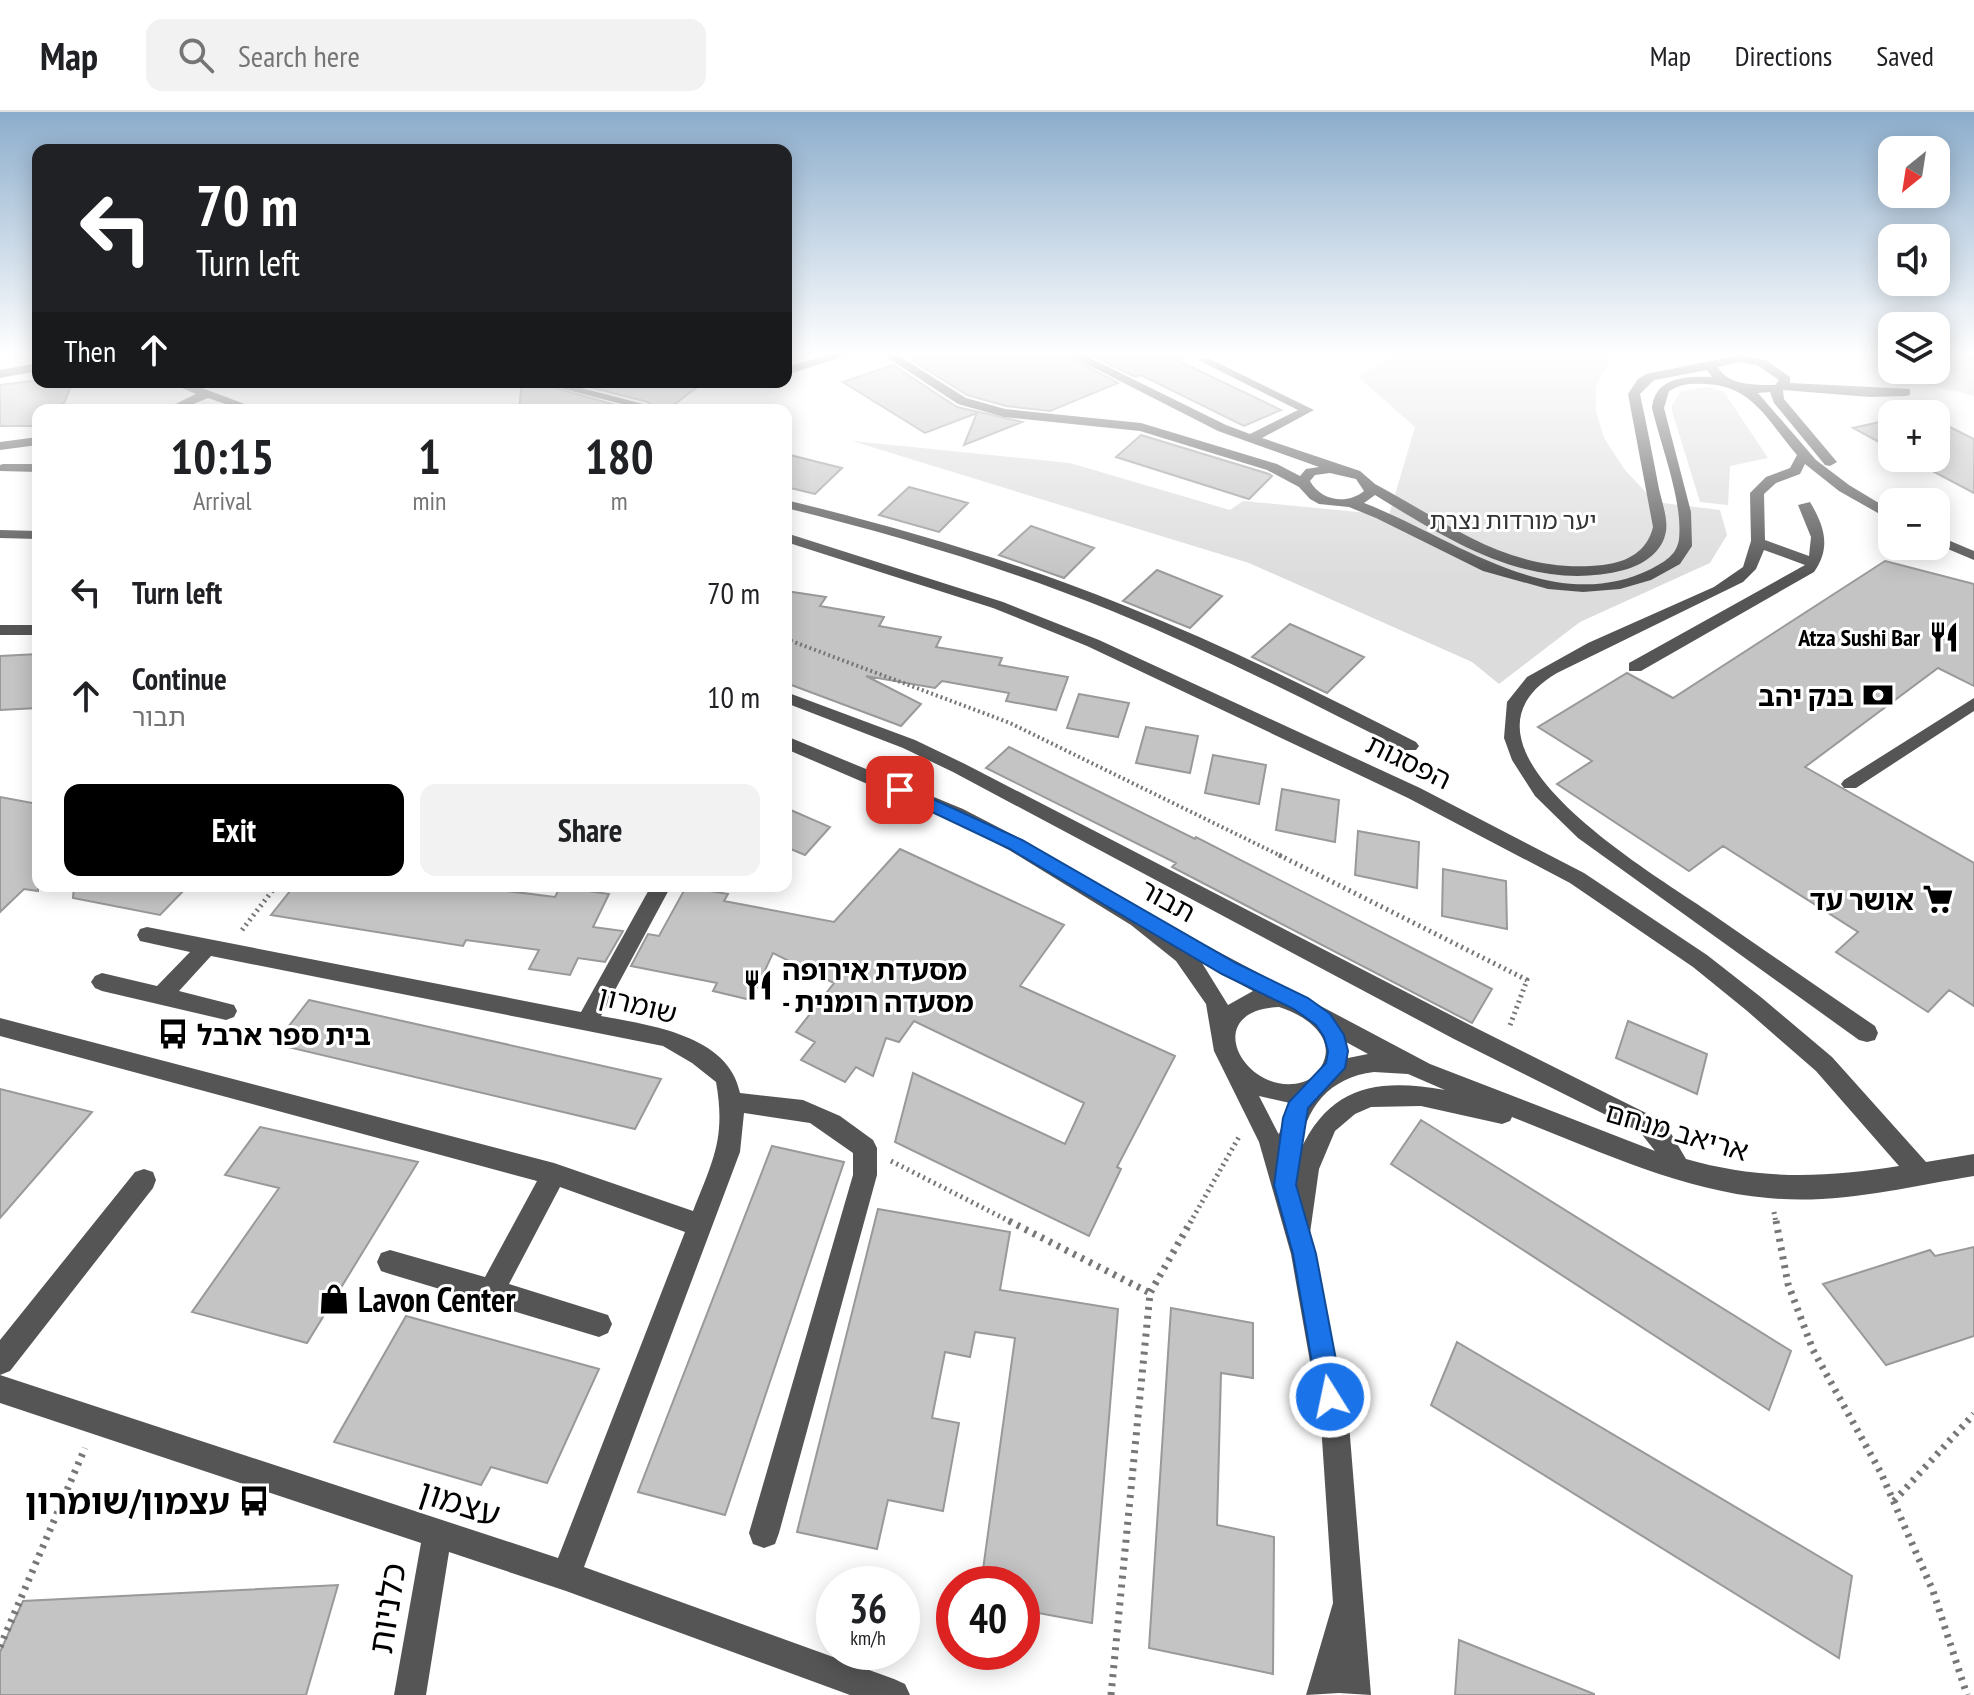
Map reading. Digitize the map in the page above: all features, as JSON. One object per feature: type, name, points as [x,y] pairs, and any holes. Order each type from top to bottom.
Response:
[{"type":"street","points":[[1138,428],[1272,467],[1304,484],[1316,497],[1350,503],[1396,521],[1480,566],[1519,579],[1567,587],[1615,586],[1634,582],[1676,560],[1686,542],[1684,520],[1663,428]]},
{"type":"street","points":[[1225,428],[1360,476],[1371,487],[1470,545],[1503,560],[1564,573],[1621,567],[1647,554],[1655,545],[1660,527],[1641,428]]},
{"type":"street","points":[[1250,439],[1272,428]]},
{"type":"street","points":[[1782,428],[1803,455],[1842,486],[1878,508]]},
{"type":"street","points":[[1800,428],[1817,450],[1847,476],[1878,496]]},
{"type":"street","points":[[0,446],[32,442]]},
{"type":"street","points":[[1803,455],[1795,471],[1762,485],[1757,493],[1759,543],[1748,572],[1726,587],[1586,650],[1540,677],[1516,699],[1511,719],[1512,740],[1522,764],[1543,794],[1618,858],[1867,1033]]},
{"type":"street","points":[[3,468],[32,468]]},
{"type":"street","points":[[1304,484],[1311,472],[1340,470]]},
{"type":"street","points":[[1782,477],[1809,477],[1842,486]]},
{"type":"street","points":[[1350,503],[1367,498],[1371,487]]},
{"type":"street","points":[[1635,667],[1794,580],[1814,563],[1819,556],[1817,526],[1805,505]]},
{"type":"street","points":[[792,506],[900,533],[1066,588],[1258,670],[1410,746]]},
{"type":"street","points":[[0,534],[32,535]]},
{"type":"street","points":[[1950,534],[1974,545]]},
{"type":"street","name":"הפסגות","points":[[792,539],[984,600],[1093,643],[1414,793],[1577,878],[1700,961],[1812,1054],[1922,1175]]},
{"type":"street","points":[[1759,543],[1814,563]]},
{"type":"street","points":[[1950,545],[1974,556]]},
{"type":"street","points":[[0,630],[32,630]]},
{"type":"street","points":[[792,699],[909,744],[959,768],[1501,1052],[1648,1125],[1661,1138],[1678,1168]]},
{"type":"street","points":[[1850,784],[1974,703]]},
{"type":"street","points":[[792,745],[956,814],[1016,845],[1116,906]]},
{"type":"street","points":[[587,1022],[658,892]]},
{"type":"street","name":"תבור","points":[[1116,906],[1293,1001]]},
{"type":"street","name":"תבור","points":[[1116,906],[1183,955],[1217,1003],[1223,1034]]},
{"type":"street","name":"שומרון","points":[[147,935],[667,1038],[700,1056],[726,1077],[733,1114],[728,1152],[566,1576]]},
{"type":"street","points":[[161,996],[216,949]]},
{"type":"street","points":[[102,982],[226,1011]]},
{"type":"street","points":[[1355,1695],[1335,1424],[1299,1236],[1285,1185],[1255,1107],[1225,1051],[1223,1034],[1228,1019],[1238,1007],[1262,997],[1293,1001],[1422,1071]]},
{"type":"street","points":[[1234,1067],[1261,1087],[1282,1093],[1302,1092],[1324,1081],[1335,1068],[1338,1051],[1334,1035],[1323,1019]]},
{"type":"street","points":[[0,1027],[554,1174],[700,1225]]},
{"type":"street","points":[[1285,1185],[1294,1118],[1300,1102],[1324,1081],[1344,1066],[1371,1063],[1395,1064],[1422,1071]]},
{"type":"street","name":"אריאב מנחם","points":[[1422,1071],[1572,1131],[1678,1168],[1769,1187],[1836,1187],[1974,1165]]},
{"type":"street","points":[[1299,1236],[1312,1152],[1342,1110],[1365,1097],[1424,1095],[1572,1131]]},
{"type":"street","points":[[731,1102],[809,1109],[843,1128],[865,1148],[865,1175],[764,1533]]},
{"type":"street","points":[[491,1292],[554,1174]]},
{"type":"street","points":[[0,1361],[144,1180]]},
{"type":"street","points":[[390,1262],[599,1324]]},
{"type":"street","name":"עצמון","points":[[0,1389],[566,1576],[894,1695]]},
{"type":"street","name":"כלניות","points":[[410,1695],[437,1534]]},
{"type":"street","points":[[1322,1695],[1348,1597]]},
{"type":"path","points":[[792,641],[1010,723],[1114,772],[1527,980],[1501,1052]]},
{"type":"path","points":[[216,949],[270,892]]},
{"type":"path","points":[[1111,1695],[1150,1293],[1255,1107]]},
{"type":"path","points":[[865,1148],[1150,1293]]},
{"type":"path","points":[[1769,1187],[1788,1284],[1813,1350],[1894,1501],[1933,1591],[1967,1695]]},
{"type":"path","points":[[1894,1501],[1974,1414]]},
{"type":"path","points":[[0,1647],[96,1421]]},
{"type":"green space","name":"יער מורדות נצרת","points":[[1415,428],[1601,428],[1604,438],[1625,470],[1655,502],[1720,510],[1727,535],[1710,563],[1580,622],[1499,684],[1472,662],[1249,563],[852,441],[1070,463],[1230,510],[1243,501],[1389,515]]},
{"type":"green space","points":[[1677,428],[1748,428],[1768,458],[1730,466],[1728,505],[1700,502]]},
{"type":"building","points":[[917,428],[938,428],[925,433]]},
{"type":"building","points":[[971,428],[1007,428],[964,445]]},
{"type":"building","points":[[1853,428],[1878,428],[1878,441]]},
{"type":"building","points":[[1950,428],[1974,439],[1974,493],[1934,472],[1950,472]]},
{"type":"building","points":[[1141,435],[1272,476],[1249,499],[1116,457]]},
{"type":"building","points":[[792,456],[842,468],[815,494],[792,488]]},
{"type":"building","points":[[909,487],[968,503],[939,532],[879,515]]},
{"type":"building","points":[[1031,526],[1094,548],[1064,578],[999,555]]},
{"type":"building","points":[[1885,561],[1974,584],[1974,686],[1938,668],[1805,767],[1974,863],[1974,1006],[1949,990],[1928,1012],[1836,952],[1858,932],[1723,846],[1689,871],[1557,784],[1592,761],[1538,727],[1627,673],[1673,698]]},
{"type":"building","points":[[1157,570],[1222,596],[1190,628],[1123,601]]},
{"type":"building","points":[[792,592],[826,597],[820,606],[884,617],[879,626],[941,637],[936,647],[1002,658],[999,665],[1068,677],[1056,710],[1006,701],[1009,693],[942,681],[935,688],[866,676],[921,704],[901,726],[792,685]]},
{"type":"building","points":[[1290,624],[1364,657],[1327,693],[1252,657]]},
{"type":"building","points":[[32,654],[32,708],[0,710],[0,656]]},
{"type":"building","points":[[1079,694],[1129,703],[1118,737],[1067,728]]},
{"type":"building","points":[[1146,727],[1198,736],[1190,773],[1136,763]]},
{"type":"building","points":[[1009,747],[1196,837],[1492,989],[1472,1023],[1172,867],[1176,863],[986,768]]},
{"type":"building","points":[[1213,755],[1266,765],[1259,804],[1205,793]]},
{"type":"building","points":[[1282,789],[1339,800],[1335,842],[1276,830]]},
{"type":"building","points":[[0,797],[32,803],[32,890],[24,889],[0,912]]},
{"type":"building","points":[[792,811],[830,827],[805,855],[792,850]]},
{"type":"building","points":[[1358,831],[1419,842],[1417,888],[1355,875]]},
{"type":"building","points":[[900,849],[1064,925],[1020,986],[1175,1056],[1117,1167],[1121,1169],[1089,1236],[895,1142],[913,1073],[1065,1144],[1084,1103],[914,1021],[899,1042],[886,1038],[873,1076],[856,1067],[845,1082],[801,1060],[815,1042],[796,1032],[834,983],[773,953],[751,1000],[713,991],[717,983],[631,966],[648,934],[659,936],[683,892],[728,894],[724,901],[834,922]]},
{"type":"building","points":[[1443,869],[1506,881],[1507,929],[1442,916]]},
{"type":"building","points":[[74,892],[182,892],[160,915],[73,898]]},
{"type":"building","points":[[289,892],[515,892],[555,897],[558,892],[595,892],[609,894],[593,927],[623,931],[605,962],[578,958],[570,975],[529,969],[539,950],[466,940],[463,946],[271,915]]},
{"type":"building","points":[[309,1000],[661,1079],[635,1129],[275,1044]]},
{"type":"building","points":[[1628,1021],[1707,1054],[1697,1094],[1616,1058]]},
{"type":"building","points":[[0,1089],[92,1112],[0,1218]]},
{"type":"building","points":[[1421,1120],[1791,1351],[1769,1410],[1391,1164]]},
{"type":"building","points":[[260,1127],[418,1162],[307,1343],[192,1312],[279,1188],[225,1175]]},
{"type":"building","points":[[772,1146],[844,1162],[725,1515],[638,1492]]},
{"type":"building","points":[[878,1209],[1010,1232],[1000,1290],[1118,1309],[1092,1623],[1040,1613],[1040,1566],[983,1566],[1015,1338],[975,1332],[970,1357],[945,1352],[932,1418],[959,1423],[943,1511],[888,1500],[877,1549],[797,1532]]},
{"type":"building","points":[[1974,1247],[1974,1336],[1886,1365],[1823,1284],[1930,1250],[1935,1256]]},
{"type":"building","points":[[1171,1308],[1253,1323],[1253,1378],[1221,1373],[1217,1525],[1274,1537],[1273,1674],[1149,1648]]},
{"type":"building","points":[[406,1316],[599,1369],[547,1483],[491,1467],[481,1485],[334,1442]]},
{"type":"building","points":[[1457,1342],[1852,1576],[1839,1658],[1431,1405]]},
{"type":"building","points":[[338,1585],[306,1695],[0,1695],[0,1652],[23,1601]]},
{"type":"building","points":[[1459,1640],[1594,1694],[1594,1695],[1455,1695]]},
{"type":"place","name":"Atza Sushi Bar","points":[[1944,637]]},
{"type":"place","name":"בנק יהב","points":[[1878,695]]},
{"type":"place","name":"אושר עד","points":[[1938,899]]},
{"type":"place","name":"מסעדת אירופה - מסעדה רומנית","points":[[758,985]]},
{"type":"place","name":"בית ספר ארבל","points":[[173,1034]]},
{"type":"place","name":"Lavon Center","points":[[334,1299]]},
{"type":"place","name":"עצמון/שומרון","points":[[254,1501]]},
{"type":"route","points":[[900,790],[1016,845],[1116,906],[1256,983],[1301,1003],[1323,1019],[1334,1035],[1338,1051],[1335,1068],[1320,1086],[1300,1102],[1290,1138],[1285,1185],[1304,1254],[1330,1397]]}]
